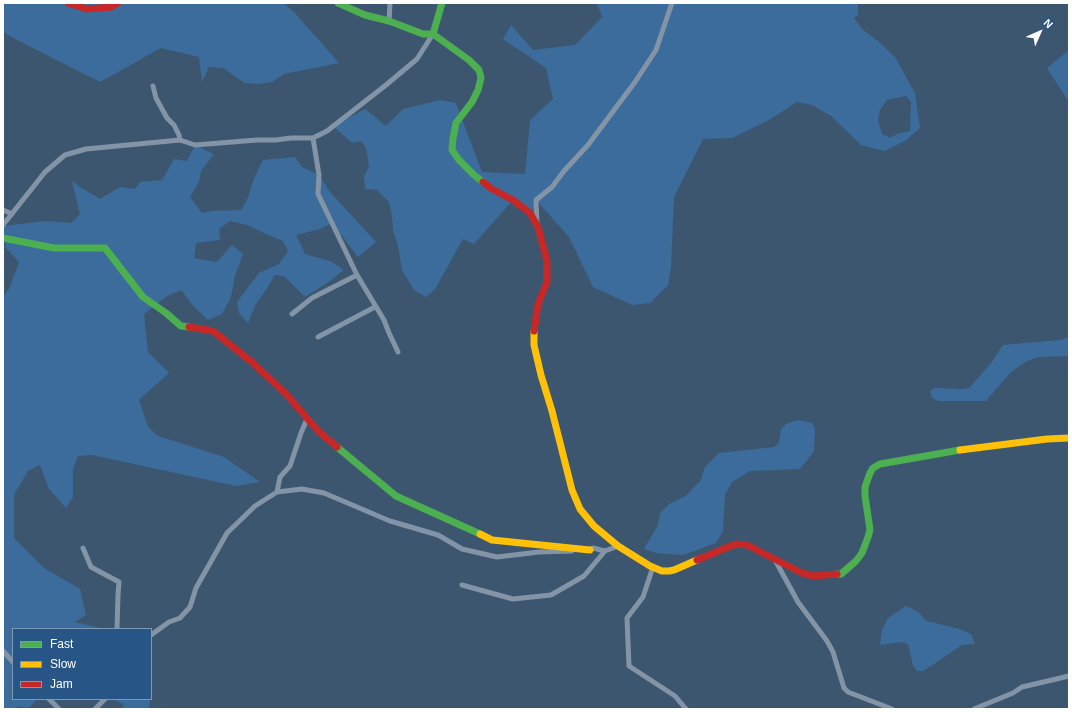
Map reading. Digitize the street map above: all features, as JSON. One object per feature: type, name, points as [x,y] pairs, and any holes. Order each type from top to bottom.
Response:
[{"type":"street","points":[[68,3],[87,9],[111,7],[118,3]]},
{"type":"street","points":[[338,3],[365,15],[389,21],[423,34],[433,34],[479,70],[481,78],[478,90],[472,102],[456,123],[452,150],[459,160],[474,175],[492,189],[513,200],[530,213],[538,227]]},
{"type":"street","points":[[389,21],[390,3]]},
{"type":"street","points":[[3,225],[45,172],[65,155],[86,149],[180,140],[195,146],[257,140],[313,138],[333,126],[386,85],[417,58],[433,34],[442,3]]},
{"type":"street","points":[[672,3],[656,50],[635,82],[588,145],[564,171],[552,187],[536,200],[538,227],[547,260],[547,282],[538,304],[534,327],[534,345],[572,490],[577,504],[583,514],[594,526],[618,546],[653,568],[662,571],[674,570],[737,544],[751,547],[802,573],[814,576],[840,574],[856,561],[862,553],[868,538],[870,530],[865,496],[866,487],[873,468],[880,464],[955,451],[1047,439],[1069,438]]},
{"type":"street","points":[[153,86],[156,98],[167,118],[174,125],[180,140]]},
{"type":"street","points":[[313,138],[318,175],[318,194],[357,275],[384,320],[398,352]]},
{"type":"street","points":[[3,210],[12,214]]},
{"type":"street","points":[[3,238],[54,248],[105,248],[143,297],[166,313],[181,326],[214,331],[253,363],[287,395],[318,431],[396,496],[492,540],[590,550]]},
{"type":"street","points":[[292,314],[312,298],[357,275]]},
{"type":"street","points":[[318,337],[375,306]]},
{"type":"street","points":[[277,492],[280,477],[290,466],[307,419]]},
{"type":"street","points":[[152,634],[169,622],[180,618],[190,607],[196,588],[227,533],[255,506],[277,492],[302,489],[324,493],[390,521],[438,536],[462,549],[497,557],[539,552],[590,550],[593,548],[605,551]]},
{"type":"street","points":[[462,585],[513,599],[551,595],[584,576],[605,551],[618,546]]},
{"type":"street","points":[[83,548],[91,567],[119,582],[117,628]]},
{"type":"street","points":[[775,560],[798,602],[827,641],[833,652],[844,688],[848,692],[892,709]]},
{"type":"street","points":[[653,568],[643,597],[626,618],[630,666],[675,696],[686,709]]},
{"type":"street","points":[[3,651],[12,661]]},
{"type":"street","points":[[974,709],[1013,693],[1022,687],[1069,676]]},
{"type":"street","points":[[50,700],[59,709]]},
{"type":"street","points":[[95,709],[104,700]]},
{"type":"shaded area","points":[[3,3],[283,3],[294,12],[339,63],[284,74],[272,82],[258,84],[245,83],[223,68],[209,67],[202,82],[199,57],[161,48],[100,82],[5,33],[3,30]]},
{"type":"shaded area","points":[[597,3],[858,3],[858,15],[854,18],[862,29],[878,41],[895,57],[915,93],[920,128],[905,141],[884,151],[861,145],[831,116],[812,105],[797,102],[769,120],[732,138],[703,139],[674,197],[671,267],[668,285],[650,303],[632,305],[593,287],[569,237],[536,200],[538,227],[530,213],[513,200],[474,244],[463,239],[435,289],[426,297],[414,290],[402,270],[398,246],[393,230],[389,202],[377,190],[365,189],[364,177],[369,166],[366,148],[361,141],[352,143],[333,126],[365,109],[386,126],[403,109],[440,100],[456,103],[482,172],[525,174],[530,120],[553,99],[546,68],[503,39],[511,25],[533,50],[575,45],[602,17]],"holes":[[[906,96],[911,102],[910,131],[897,134],[890,138],[882,134],[878,120],[880,110],[887,100]]]},
{"type":"shaded area","points":[[1069,50],[1069,102],[1047,68]]},
{"type":"shaded area","points":[[195,145],[214,154],[201,171],[199,182],[190,197],[202,213],[212,211],[241,210],[247,200],[255,176],[263,160],[295,157],[302,167],[319,175],[330,192],[376,242],[358,257],[332,223],[320,229],[296,235],[305,254],[330,261],[344,270],[305,297],[284,276],[275,275],[256,304],[248,323],[239,313],[237,302],[259,273],[279,264],[288,251],[283,241],[247,225],[230,221],[219,229],[220,240],[196,243],[194,258],[217,262],[232,245],[243,254],[235,276],[231,297],[222,314],[208,320],[195,308],[181,290],[167,296],[144,314],[148,352],[169,373],[139,400],[148,427],[158,436],[224,457],[260,482],[236,486],[92,455],[78,456],[73,469],[73,497],[66,508],[49,489],[40,465],[28,471],[14,495],[14,538],[44,568],[80,589],[86,615],[75,622],[101,628],[12,628],[12,700],[36,700],[30,707],[24,708],[19,706],[14,709],[3,709],[3,296],[9,289],[19,262],[6,248],[3,226],[46,221],[71,223],[80,214],[72,181],[100,199],[120,187],[135,189],[140,182],[162,180],[174,159],[187,161]]},
{"type":"shaded area","points":[[1069,337],[1069,356],[1039,357],[1027,361],[1011,372],[986,401],[939,401],[932,398],[930,391],[935,388],[969,388],[991,363],[1003,345],[1060,340]]},
{"type":"shaded area","points":[[798,420],[812,423],[815,429],[814,451],[800,469],[750,471],[732,482],[725,495],[723,531],[716,543],[683,555],[656,553],[644,549],[658,525],[660,513],[669,504],[687,495],[701,480],[705,467],[719,453],[774,447],[779,443],[781,429],[786,424]]},
{"type":"shaded area","points":[[906,606],[918,612],[927,621],[959,629],[971,634],[975,644],[962,645],[923,671],[917,671],[913,665],[908,644],[901,642],[880,645],[882,630],[888,618]]},
{"type":"shaded area","points":[[114,700],[150,700],[149,709],[124,709],[123,704]]},
{"type":"traffic: fast","points":[[338,3],[365,15],[389,21],[423,34],[433,34],[469,60],[479,70],[481,78],[478,90],[472,102],[456,123],[452,150],[459,160],[483,182]]},
{"type":"traffic: fast","points":[[433,34],[442,3]]},
{"type":"traffic: fast","points":[[3,238],[54,248],[105,248],[143,297],[166,313],[181,326],[189,327]]},
{"type":"traffic: fast","points":[[337,447],[396,496],[480,534]]},
{"type":"traffic: fast","points":[[837,574],[841,574],[856,561],[862,553],[868,537],[870,530],[865,487],[873,468],[880,464],[960,450]]},
{"type":"traffic: slow","points":[[534,331],[534,345],[541,375],[552,411],[572,490],[580,509],[594,526],[618,546],[650,566],[662,571],[669,571],[697,560]]},
{"type":"traffic: slow","points":[[960,450],[1047,439],[1069,438]]},
{"type":"traffic: slow","points":[[480,534],[492,540],[590,550]]},
{"type":"traffic: jam","points":[[68,3],[87,9],[111,7],[118,3]]},
{"type":"traffic: jam","points":[[483,182],[492,189],[513,200],[530,213],[538,227],[547,261],[547,282],[538,304],[534,331]]},
{"type":"traffic: jam","points":[[189,327],[213,331],[253,363],[287,395],[318,431],[337,447]]},
{"type":"traffic: jam","points":[[697,560],[737,544],[747,545],[802,573],[814,576],[837,574]]}]
